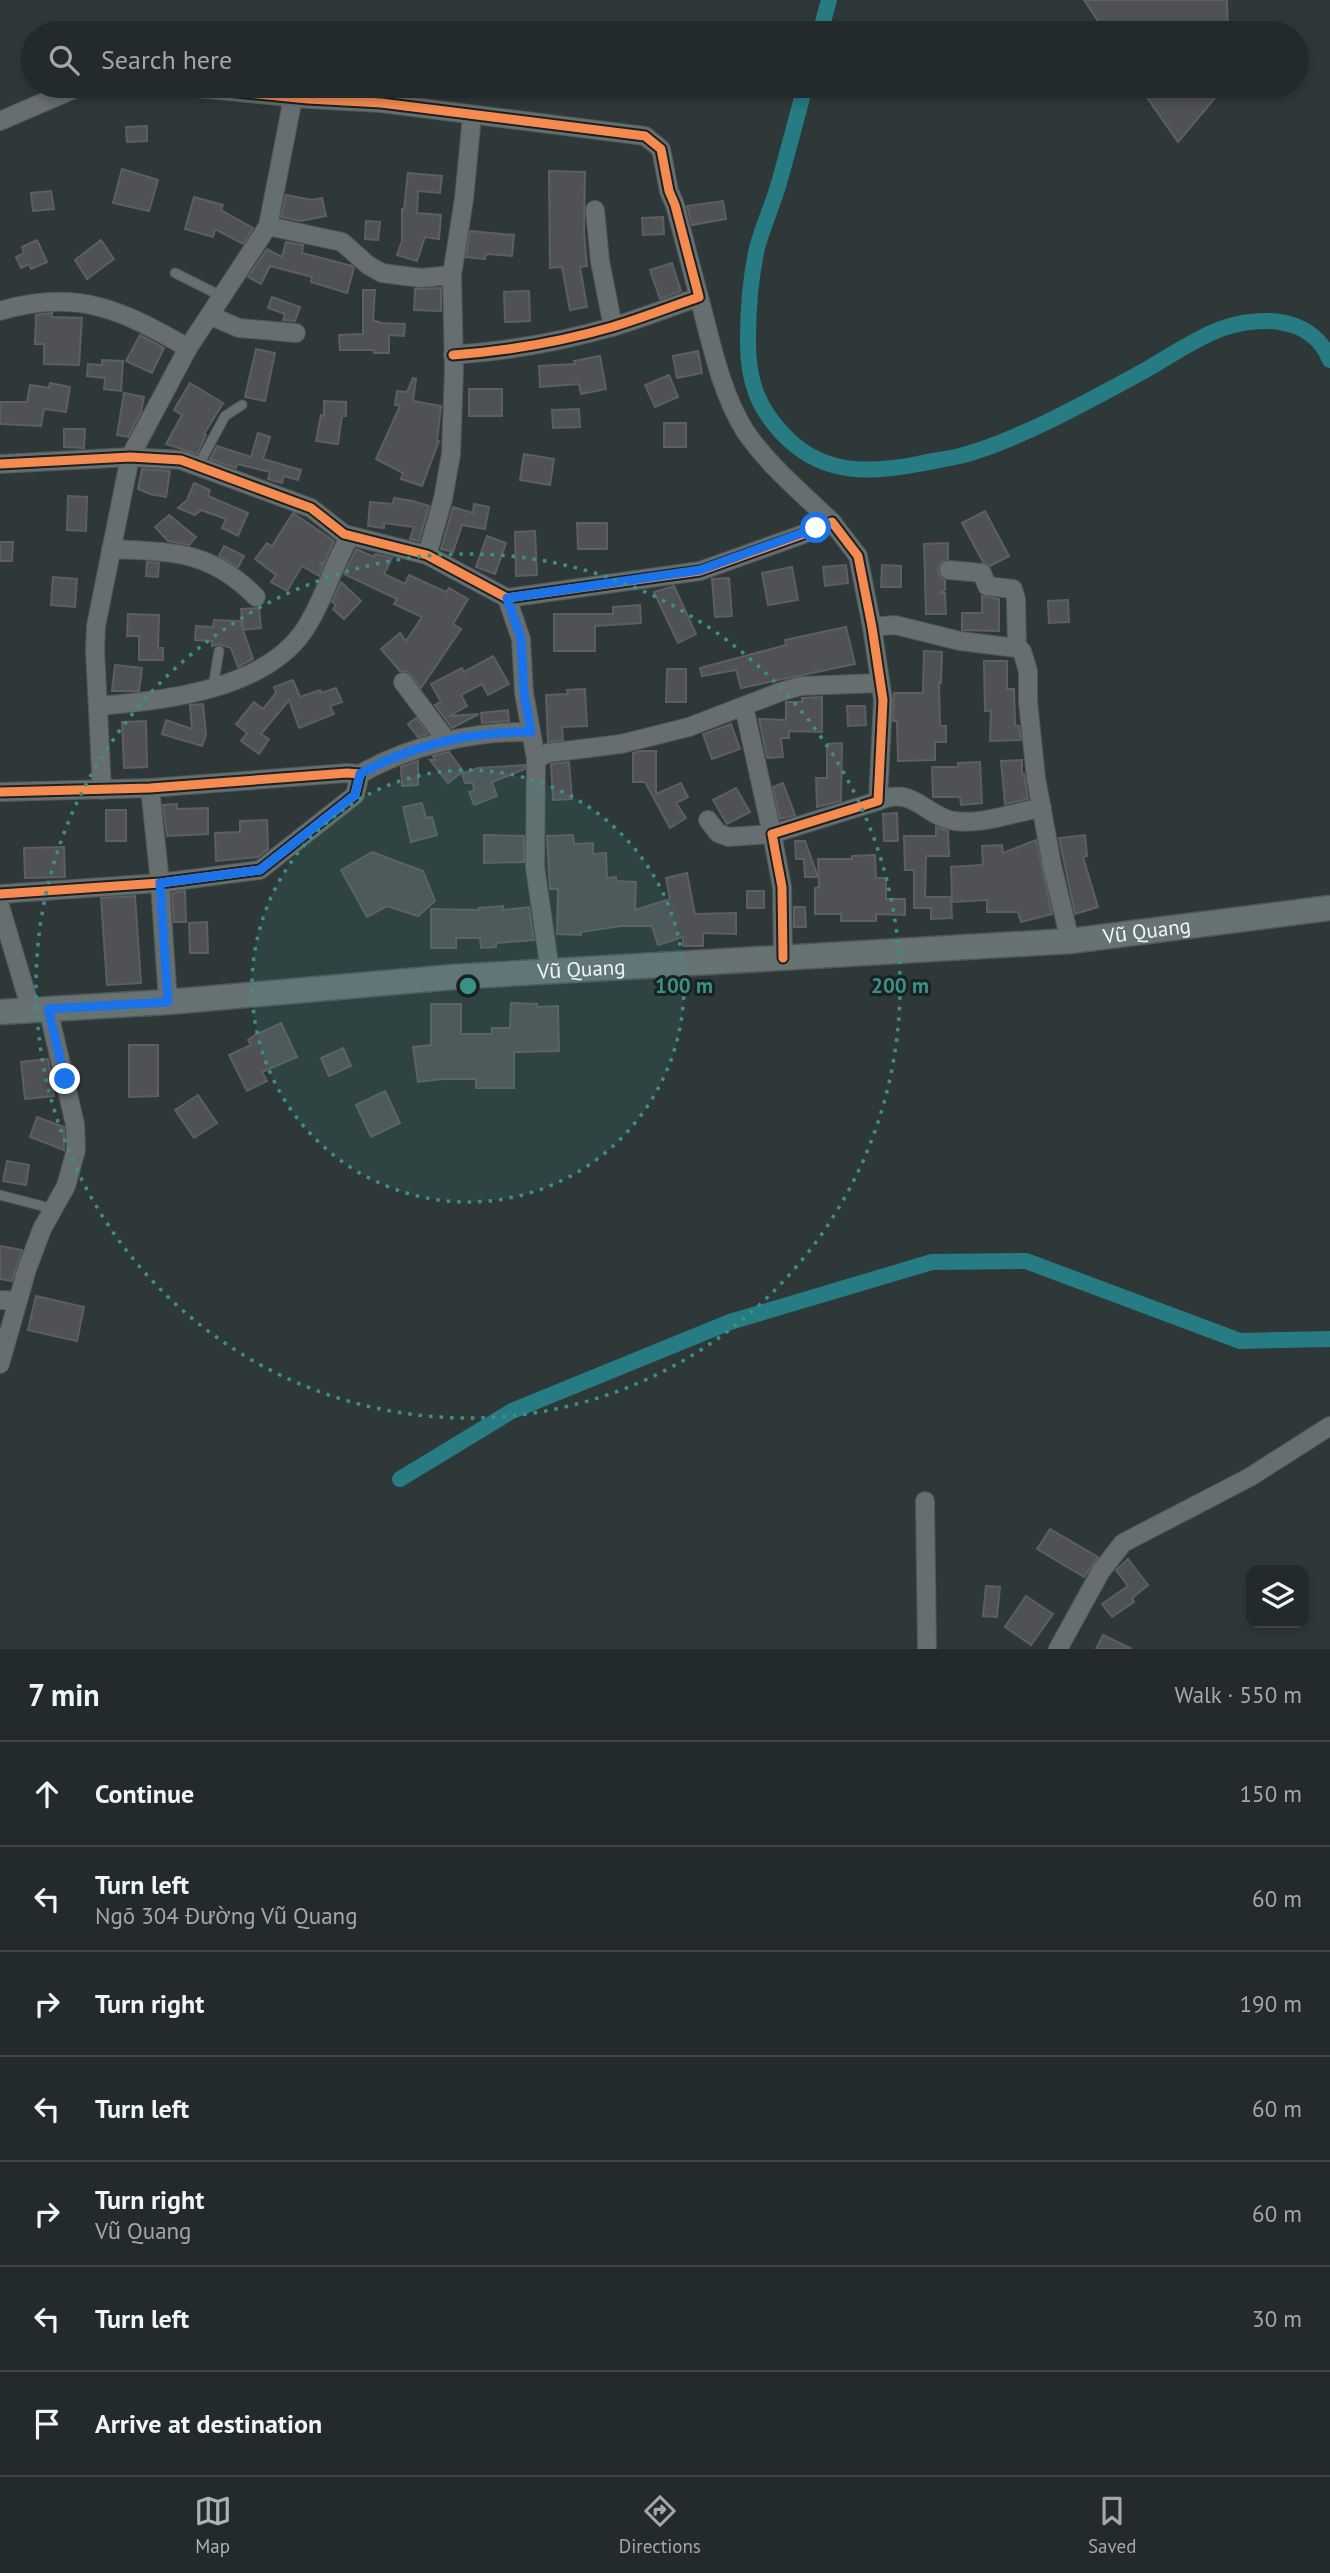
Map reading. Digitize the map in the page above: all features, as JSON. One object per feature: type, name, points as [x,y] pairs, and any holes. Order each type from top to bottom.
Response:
[{"type":"main road","name":"Vũ Quang","points":[[0,1012],[168,1002],[453,977],[1070,942],[1330,908]]},
{"type":"street","points":[[0,121],[53,98]]},
{"type":"street","points":[[102,790],[96,626],[130,457],[188,348],[268,226],[293,98]]},
{"type":"street","points":[[308,98],[381,103],[472,116],[638,133],[652,139],[661,149],[666,182],[675,205],[729,400],[746,431],[774,466],[832,522],[858,556],[883,701],[878,801]]},
{"type":"street","points":[[427,555],[449,471],[453,275],[466,184],[472,116]]},
{"type":"street","points":[[595,210],[600,261],[613,327]]},
{"type":"street","points":[[268,226],[342,242],[368,265],[382,273],[421,278],[453,275]]},
{"type":"street","points":[[453,355],[543,344],[613,327],[699,297]]},
{"type":"street","points":[[0,311],[42,301],[100,307],[139,320],[188,348]]},
{"type":"street","points":[[211,316],[239,328],[296,333]]},
{"type":"street","points":[[0,464],[130,457],[167,458],[198,466],[311,508],[350,536],[427,555],[507,598],[700,570],[832,522]]},
{"type":"street","points":[[98,706],[174,699],[214,687],[272,661],[290,648],[304,631],[350,536]]},
{"type":"street","points":[[111,548],[170,552],[200,559],[223,569],[256,597]]},
{"type":"street","points":[[949,570],[982,573],[987,586],[1013,589],[1016,600],[1017,648]]},
{"type":"street","points":[[507,598],[521,639],[524,693],[536,759],[534,867],[550,971]]},
{"type":"street","points":[[872,627],[895,625],[960,641],[1017,648],[1022,651],[1027,660],[1031,742],[1052,865],[1070,942]]},
{"type":"street","points":[[403,682],[447,741]]},
{"type":"street","points":[[536,759],[548,753],[621,744],[689,727],[801,686],[880,684]]},
{"type":"street","points":[[744,707],[782,887],[783,958]]},
{"type":"street","points":[[0,792],[150,788],[360,774],[385,762],[447,741],[485,733],[531,732]]},
{"type":"street","points":[[0,894],[160,883],[260,870],[355,795],[360,774]]},
{"type":"street","points":[[150,788],[168,1002]]},
{"type":"street","points":[[708,820],[718,833],[729,837],[772,834],[895,797],[909,798],[953,821],[974,822],[1042,808]]},
{"type":"street","points":[[0,906],[40,1009],[76,1139],[70,1174],[38,1239],[0,1364]]},
{"type":"street","points":[[0,1300],[18,1301]]},
{"type":"street","points":[[1058,1649],[1101,1571],[1123,1543],[1250,1477],[1330,1426]]},
{"type":"street","points":[[925,1501],[927,1649]]},
{"type":"lane","points":[[175,273],[221,296]]},
{"type":"lane","points":[[198,466],[225,416],[242,405]]},
{"type":"lane","points":[[214,687],[219,651]]},
{"type":"lane","points":[[0,1195],[54,1209]]},
{"type":"building","points":[[1084,0],[1227,0],[1228,21],[1098,21]]},
{"type":"building","points":[[1147,98],[1215,98],[1178,142]]},
{"type":"building","points":[[147,126],[147,141],[127,142],[126,127]]},
{"type":"building","points":[[122,169],[158,180],[149,211],[113,203]]},
{"type":"building","points":[[549,171],[585,172],[584,233],[587,266],[580,267],[587,307],[570,310],[562,267],[550,268]]},
{"type":"building","points":[[408,173],[442,176],[440,193],[418,191],[417,213],[441,215],[439,239],[425,237],[417,261],[397,255],[402,241],[402,209]]},
{"type":"building","points":[[51,191],[54,209],[33,211],[31,193]]},
{"type":"building","points":[[286,195],[312,200],[322,198],[326,216],[301,221],[281,217]]},
{"type":"building","points":[[194,197],[223,205],[221,210],[253,228],[243,244],[215,229],[213,237],[185,229]]},
{"type":"building","points":[[723,201],[726,219],[692,225],[687,206]]},
{"type":"building","points":[[663,217],[664,234],[643,235],[642,218]]},
{"type":"building","points":[[366,221],[380,222],[378,240],[365,239]]},
{"type":"building","points":[[470,231],[514,235],[512,256],[486,254],[485,259],[466,257]]},
{"type":"building","points":[[37,240],[47,262],[31,269],[29,264],[21,268],[16,257],[24,253],[22,247]]},
{"type":"building","points":[[101,240],[114,259],[87,279],[75,260]]},
{"type":"building","points":[[286,242],[303,245],[302,253],[352,266],[354,268],[347,293],[311,282],[312,277],[270,266],[261,284],[248,277],[267,249],[282,257]]},
{"type":"building","points":[[672,263],[681,291],[660,299],[650,270]]},
{"type":"building","points":[[441,288],[441,311],[414,310],[415,289]]},
{"type":"building","points":[[363,290],[375,290],[373,320],[405,324],[404,336],[389,335],[389,353],[340,350],[339,335],[363,334]]},
{"type":"building","points":[[529,291],[530,321],[505,322],[504,292]]},
{"type":"building","points":[[272,297],[300,307],[295,321],[283,320],[285,314],[268,308]]},
{"type":"building","points":[[52,313],[52,317],[82,318],[79,365],[44,364],[44,344],[35,344],[36,315]]},
{"type":"building","points":[[140,335],[164,348],[152,373],[126,361]]},
{"type":"building","points":[[256,349],[275,353],[265,401],[245,397]]},
{"type":"building","points":[[698,351],[702,373],[677,378],[673,356]]},
{"type":"building","points":[[600,356],[606,389],[581,394],[579,384],[540,387],[539,366],[575,364],[574,361]]},
{"type":"building","points":[[102,360],[123,361],[121,391],[104,389],[105,378],[87,376],[88,364],[102,365]]},
{"type":"building","points":[[669,375],[678,397],[655,407],[645,385]]},
{"type":"building","points":[[413,378],[416,379],[413,401],[441,406],[439,441],[422,486],[401,479],[403,473],[376,459],[400,406],[395,405],[397,391],[407,392]]},
{"type":"building","points":[[50,383],[70,387],[66,412],[44,409],[41,426],[0,424],[0,402],[27,402],[30,385],[49,388]]},
{"type":"building","points":[[190,383],[223,403],[204,434],[206,435],[197,454],[166,444],[182,415],[174,410]]},
{"type":"building","points":[[469,389],[502,389],[502,416],[469,416]]},
{"type":"building","points":[[124,393],[144,397],[141,412],[128,437],[117,435]]},
{"type":"building","points":[[324,401],[346,402],[346,416],[342,416],[338,444],[316,441],[321,415],[324,416]]},
{"type":"building","points":[[579,409],[580,427],[553,428],[552,410]]},
{"type":"building","points":[[664,423],[686,423],[686,447],[664,447]]},
{"type":"building","points":[[64,429],[85,429],[84,448],[64,447]]},
{"type":"building","points":[[258,433],[270,437],[263,459],[301,470],[298,480],[284,476],[282,483],[268,479],[270,472],[237,464],[236,468],[210,459],[217,446],[251,457]]},
{"type":"building","points":[[524,454],[554,459],[550,485],[520,480]]},
{"type":"building","points":[[142,469],[170,471],[166,497],[138,489]]},
{"type":"building","points":[[194,483],[210,490],[208,496],[248,513],[238,536],[222,528],[226,519],[201,510],[195,515],[178,508],[187,500]]},
{"type":"building","points":[[68,496],[87,497],[86,531],[67,530]]},
{"type":"building","points":[[394,498],[429,506],[419,541],[410,539],[414,527],[384,523],[384,528],[368,526],[370,502],[393,504]]},
{"type":"building","points":[[474,504],[489,507],[485,529],[462,525],[453,552],[441,549],[453,507],[473,513]]},
{"type":"building","points":[[985,511],[1009,556],[990,566],[983,562],[962,523]]},
{"type":"building","points":[[293,513],[334,541],[324,564],[319,562],[323,566],[319,576],[302,566],[287,591],[271,582],[276,575],[255,559],[267,543],[272,546]]},
{"type":"building","points":[[169,515],[196,537],[189,545],[168,541],[155,527]]},
{"type":"building","points":[[577,523],[607,523],[607,549],[578,549]]},
{"type":"building","points":[[535,531],[537,575],[516,576],[515,532]]},
{"type":"building","points":[[487,536],[506,543],[495,574],[476,567]]},
{"type":"building","points":[[0,542],[13,542],[12,561],[0,561]]},
{"type":"building","points":[[948,543],[948,559],[940,563],[938,570],[945,580],[945,590],[939,593],[945,593],[946,614],[926,614],[924,544]]},
{"type":"building","points":[[224,546],[244,556],[238,567],[219,556]]},
{"type":"building","points":[[356,549],[374,557],[375,554],[392,558],[384,574],[405,584],[409,575],[446,592],[449,588],[468,599],[453,624],[461,629],[421,688],[408,672],[400,671],[381,649],[400,633],[406,641],[422,617],[394,604],[397,599],[344,574]]},
{"type":"building","points":[[147,562],[159,563],[158,577],[146,576]]},
{"type":"building","points":[[846,565],[848,583],[825,586],[823,567]]},
{"type":"building","points":[[882,565],[901,566],[901,587],[881,587]]},
{"type":"building","points":[[792,567],[798,600],[768,605],[762,573]]},
{"type":"building","points":[[53,577],[77,579],[75,607],[51,605]]},
{"type":"building","points":[[729,578],[732,616],[715,617],[712,579]]},
{"type":"building","points":[[341,582],[361,601],[344,619],[333,609],[336,605],[332,602]]},
{"type":"building","points":[[674,586],[696,634],[678,643],[654,592]]},
{"type":"building","points":[[982,596],[999,599],[999,631],[962,630],[962,613],[982,613]]},
{"type":"building","points":[[1068,600],[1069,622],[1049,623],[1048,601]]},
{"type":"building","points":[[640,605],[641,623],[595,626],[595,651],[554,651],[554,614],[613,614],[613,607]]},
{"type":"building","points":[[259,608],[261,628],[243,630],[241,609]]},
{"type":"building","points":[[128,614],[159,615],[158,648],[163,648],[163,660],[139,660],[139,636],[127,636]]},
{"type":"building","points":[[214,620],[240,621],[253,659],[238,667],[231,648],[219,644],[212,646],[212,641],[195,640],[196,626],[213,627]]},
{"type":"building","points":[[846,627],[855,664],[741,688],[736,670],[702,676],[700,668],[786,645],[785,640]]},
{"type":"building","points":[[924,651],[942,652],[941,683],[939,682],[940,726],[946,726],[946,742],[935,742],[935,760],[898,761],[897,721],[893,721],[894,693],[923,693]]},
{"type":"building","points":[[493,656],[509,684],[488,695],[482,684],[461,695],[467,706],[449,716],[479,714],[452,728],[435,705],[441,702],[431,684],[462,668],[464,672]]},
{"type":"building","points":[[984,661],[1007,661],[1007,689],[1014,689],[1015,725],[1019,726],[1021,740],[990,741],[991,711],[985,711]]},
{"type":"building","points":[[115,665],[142,668],[139,691],[112,691]]},
{"type":"building","points":[[667,669],[686,669],[686,702],[666,702]]},
{"type":"building","points":[[293,680],[300,697],[336,688],[342,702],[330,706],[334,714],[299,728],[289,700],[261,734],[269,739],[259,754],[241,741],[247,733],[236,724],[254,702],[263,709],[276,693],[274,687]]},
{"type":"building","points":[[585,689],[587,726],[562,727],[563,740],[548,742],[546,695],[568,694],[567,690]]},
{"type":"building","points":[[822,697],[822,732],[789,731],[789,738],[781,738],[783,757],[767,758],[759,719],[786,720],[786,702],[802,702],[802,698]]},
{"type":"building","points":[[203,704],[206,735],[202,746],[162,734],[166,720],[192,729],[190,705]]},
{"type":"building","points":[[847,706],[865,706],[866,725],[848,726]]},
{"type":"building","points":[[508,710],[509,721],[482,723],[481,713]]},
{"type":"building","points":[[416,718],[428,734],[418,737],[408,724]]},
{"type":"building","points":[[146,721],[147,767],[124,768],[122,722]]},
{"type":"building","points":[[731,724],[740,749],[712,759],[703,734]]},
{"type":"building","points":[[842,743],[841,801],[817,807],[816,778],[827,778],[827,744]]},
{"type":"building","points":[[656,751],[656,794],[681,783],[688,797],[676,803],[686,818],[670,828],[645,782],[633,782],[633,753]]},
{"type":"building","points":[[449,752],[463,771],[448,783],[430,760],[435,760],[433,756]]},
{"type":"building","points":[[1022,760],[1022,774],[1028,799],[1005,804],[1001,761]]},
{"type":"building","points":[[418,761],[418,785],[402,786],[401,767]]},
{"type":"building","points":[[569,762],[572,799],[553,800],[551,764]]},
{"type":"building","points":[[980,762],[982,803],[961,805],[960,797],[933,797],[932,767],[958,767],[958,763]]},
{"type":"building","points":[[525,765],[525,769],[492,782],[497,796],[474,805],[469,792],[474,791],[473,783],[465,783],[462,774],[478,768]]},
{"type":"building","points":[[783,783],[795,815],[780,819],[773,787]]},
{"type":"building","points":[[736,788],[750,812],[727,824],[713,800]]},
{"type":"building","points":[[422,803],[426,818],[432,817],[437,835],[411,842],[403,807]]},
{"type":"building","points":[[177,804],[177,809],[208,808],[208,834],[167,836],[163,805]]},
{"type":"building","points":[[106,810],[126,810],[126,841],[106,841]]},
{"type":"building","points":[[897,813],[898,841],[884,841],[883,814]]},
{"type":"building","points":[[267,820],[268,849],[258,857],[216,861],[215,833],[240,832],[240,821]]},
{"type":"building","points":[[936,827],[948,831],[949,856],[926,856],[925,897],[951,897],[952,918],[931,919],[931,908],[914,908],[914,870],[905,870],[904,836],[936,836]]},
{"type":"building","points":[[484,835],[524,836],[524,862],[484,863]]},
{"type":"building","points":[[573,835],[574,844],[593,843],[593,854],[606,853],[607,878],[616,877],[616,881],[636,882],[635,910],[670,899],[666,878],[687,873],[695,914],[736,913],[736,934],[703,933],[703,946],[683,946],[683,937],[658,945],[652,926],[621,926],[581,932],[581,935],[557,934],[558,889],[550,889],[547,836]]},
{"type":"building","points":[[1085,835],[1087,856],[1083,857],[1098,907],[1075,914],[1059,838]]},
{"type":"building","points":[[1036,840],[1052,914],[1021,922],[1018,912],[987,912],[987,900],[952,902],[951,867],[983,865],[982,846],[1002,845],[1003,853]]},
{"type":"building","points":[[795,841],[805,841],[818,877],[805,877],[804,859],[796,859]]},
{"type":"building","points":[[64,847],[65,877],[25,878],[24,848]]},
{"type":"building","points":[[372,852],[423,871],[435,901],[418,916],[387,906],[367,917],[341,870]]},
{"type":"building","points":[[875,855],[876,878],[886,878],[886,899],[905,899],[905,915],[876,914],[876,921],[841,921],[841,914],[815,914],[815,888],[819,887],[818,859],[852,859],[852,856]]},
{"type":"building","points":[[185,891],[186,922],[174,922],[172,893]]},
{"type":"building","points":[[747,891],[764,891],[764,908],[747,908]]},
{"type":"building","points":[[135,896],[141,983],[107,985],[101,898]]},
{"type":"building","points":[[503,906],[503,910],[529,907],[534,940],[496,943],[496,947],[481,948],[480,938],[456,938],[456,948],[431,948],[431,909],[479,910]]},
{"type":"building","points":[[794,907],[805,907],[806,927],[794,927]]},
{"type":"building","points":[[207,922],[208,953],[190,953],[189,923]]},
{"type":"building","points":[[511,1003],[537,1004],[537,1007],[558,1006],[559,1051],[514,1052],[514,1088],[476,1088],[476,1079],[418,1082],[413,1047],[431,1045],[431,1004],[461,1004],[461,1034],[492,1034],[492,1028],[510,1028]]},
{"type":"building","points":[[281,1023],[297,1057],[262,1072],[267,1081],[247,1091],[229,1055],[251,1045],[248,1040],[255,1035]]},
{"type":"building","points":[[129,1045],[158,1045],[158,1096],[129,1097]]},
{"type":"building","points":[[343,1048],[351,1066],[329,1076],[321,1058]]},
{"type":"building","points":[[48,1059],[54,1096],[25,1099],[21,1062]]},
{"type":"building","points":[[385,1091],[400,1123],[371,1137],[356,1105]]},
{"type":"building","points":[[198,1095],[217,1123],[194,1138],[175,1110]]},
{"type":"building","points":[[37,1117],[64,1127],[64,1150],[30,1137]]},
{"type":"building","points":[[7,1161],[29,1165],[26,1185],[3,1181]]},
{"type":"building","points":[[0,1246],[22,1250],[12,1281],[0,1279]]},
{"type":"building","points":[[36,1296],[84,1307],[77,1341],[28,1330]]},
{"type":"building","points":[[1050,1529],[1098,1557],[1084,1577],[1037,1549]]},
{"type":"building","points":[[1128,1559],[1148,1585],[1132,1598],[1134,1602],[1112,1617],[1102,1604],[1128,1586],[1116,1570]]},
{"type":"building","points":[[986,1586],[1000,1587],[997,1617],[983,1616]]},
{"type":"building","points":[[1026,1596],[1053,1614],[1031,1645],[1005,1627]]},
{"type":"building","points":[[1103,1635],[1132,1649],[1096,1649]]},
{"type":"waterway","points":[[823,21],[829,0]]},
{"type":"waterway","points":[[802,98],[779,183],[757,248],[749,303],[748,353],[752,381],[762,407],[790,441],[819,460],[851,469],[884,469],[955,457],[982,449],[1076,407],[1202,337],[1243,323],[1261,321],[1294,326],[1309,333],[1321,344],[1330,360]]},
{"type":"waterway","points":[[400,1479],[512,1411],[730,1322],[932,1262],[1026,1261],[1240,1341],[1330,1339]]},
{"type":"cycle path","points":[[298,98],[381,103],[645,136],[661,149],[669,191],[699,297],[623,324],[573,337],[453,355]]},
{"type":"cycle path","points":[[0,464],[130,457],[181,460],[311,508],[344,534],[427,555],[507,598],[700,571],[832,522],[858,556],[872,627],[883,700],[878,801],[772,834],[782,887],[783,958]]},
{"type":"cycle path","points":[[0,792],[150,788],[360,774],[355,795],[260,870],[160,883],[0,894]]},
{"type":"route","points":[[65,1079],[48,1009],[168,1002],[160,883],[260,870],[355,795],[360,774],[385,762],[458,738],[485,733],[531,732],[524,693],[521,639],[507,598],[700,570],[816,528]]}]
